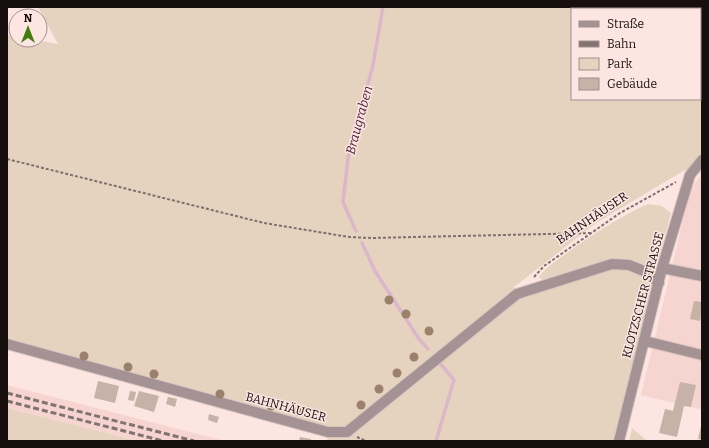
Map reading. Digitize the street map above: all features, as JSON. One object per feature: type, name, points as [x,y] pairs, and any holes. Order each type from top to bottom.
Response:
[{"type":"street","name":"KLOTZSCHER STRASSE","points":[[619,441],[662,268],[690,175],[702,160]]},
{"type":"street","name":"BAHNHÄUSER","points":[[7,344],[328,432],[347,432],[517,294],[612,264],[629,265],[644,271],[659,283]]},
{"type":"street","points":[[662,268],[702,276]]},
{"type":"street","points":[[645,341],[702,355]]},
{"type":"path","points":[[7,159],[264,223],[349,237],[371,238],[592,233]]},
{"type":"path","name":"BAHNHÄUSER","points":[[533,277],[544,266],[620,213],[690,175]]},
{"type":"shaded area","points":[[701,174],[702,410],[641,395],[690,191]]},
{"type":"shaded area","points":[[7,385],[225,441],[137,441],[7,408]]},
{"type":"green space","points":[[38,7],[702,7],[702,174],[685,170],[596,223],[514,287],[517,293],[612,265],[629,266],[657,284],[616,441],[327,441],[328,432],[7,341],[7,35],[8,48],[48,48],[48,42],[58,44],[48,26],[48,8]]},
{"type":"green space","points":[[648,204],[662,206],[671,213],[656,269],[635,261],[616,260],[544,281],[539,277],[552,264],[586,240],[616,220]]},
{"type":"green space","points":[[7,408],[137,441],[7,441]]},
{"type":"green space","points":[[632,428],[647,441],[629,441]]},
{"type":"building","points":[[694,301],[702,302],[702,314],[700,321],[690,319]]},
{"type":"building","points":[[98,381],[119,386],[115,403],[94,398]]},
{"type":"building","points":[[680,382],[696,385],[691,407],[684,406],[677,437],[659,433],[665,409],[673,411]]},
{"type":"building","points":[[130,391],[136,392],[134,401],[128,400]]},
{"type":"building","points":[[139,391],[159,396],[154,412],[134,406]]},
{"type":"building","points":[[168,397],[177,399],[175,407],[166,404]]},
{"type":"building","points":[[209,414],[219,417],[217,423],[208,420]]},
{"type":"building","points":[[701,426],[702,427],[702,440],[698,439]]},
{"type":"building","points":[[300,437],[311,439],[311,441],[299,441]]},
{"type":"waterway","name":"Braugraben","points":[[356,231],[343,202],[348,158],[373,65],[383,7]]},
{"type":"waterway","name":"Braugraben","points":[[362,243],[375,271],[419,339],[428,349]]},
{"type":"waterway","name":"Braugraben","points":[[436,441],[454,380],[438,361]]},
{"type":"railway","points":[[7,393],[194,441]]},
{"type":"railway","points":[[7,401],[163,441]]}]
